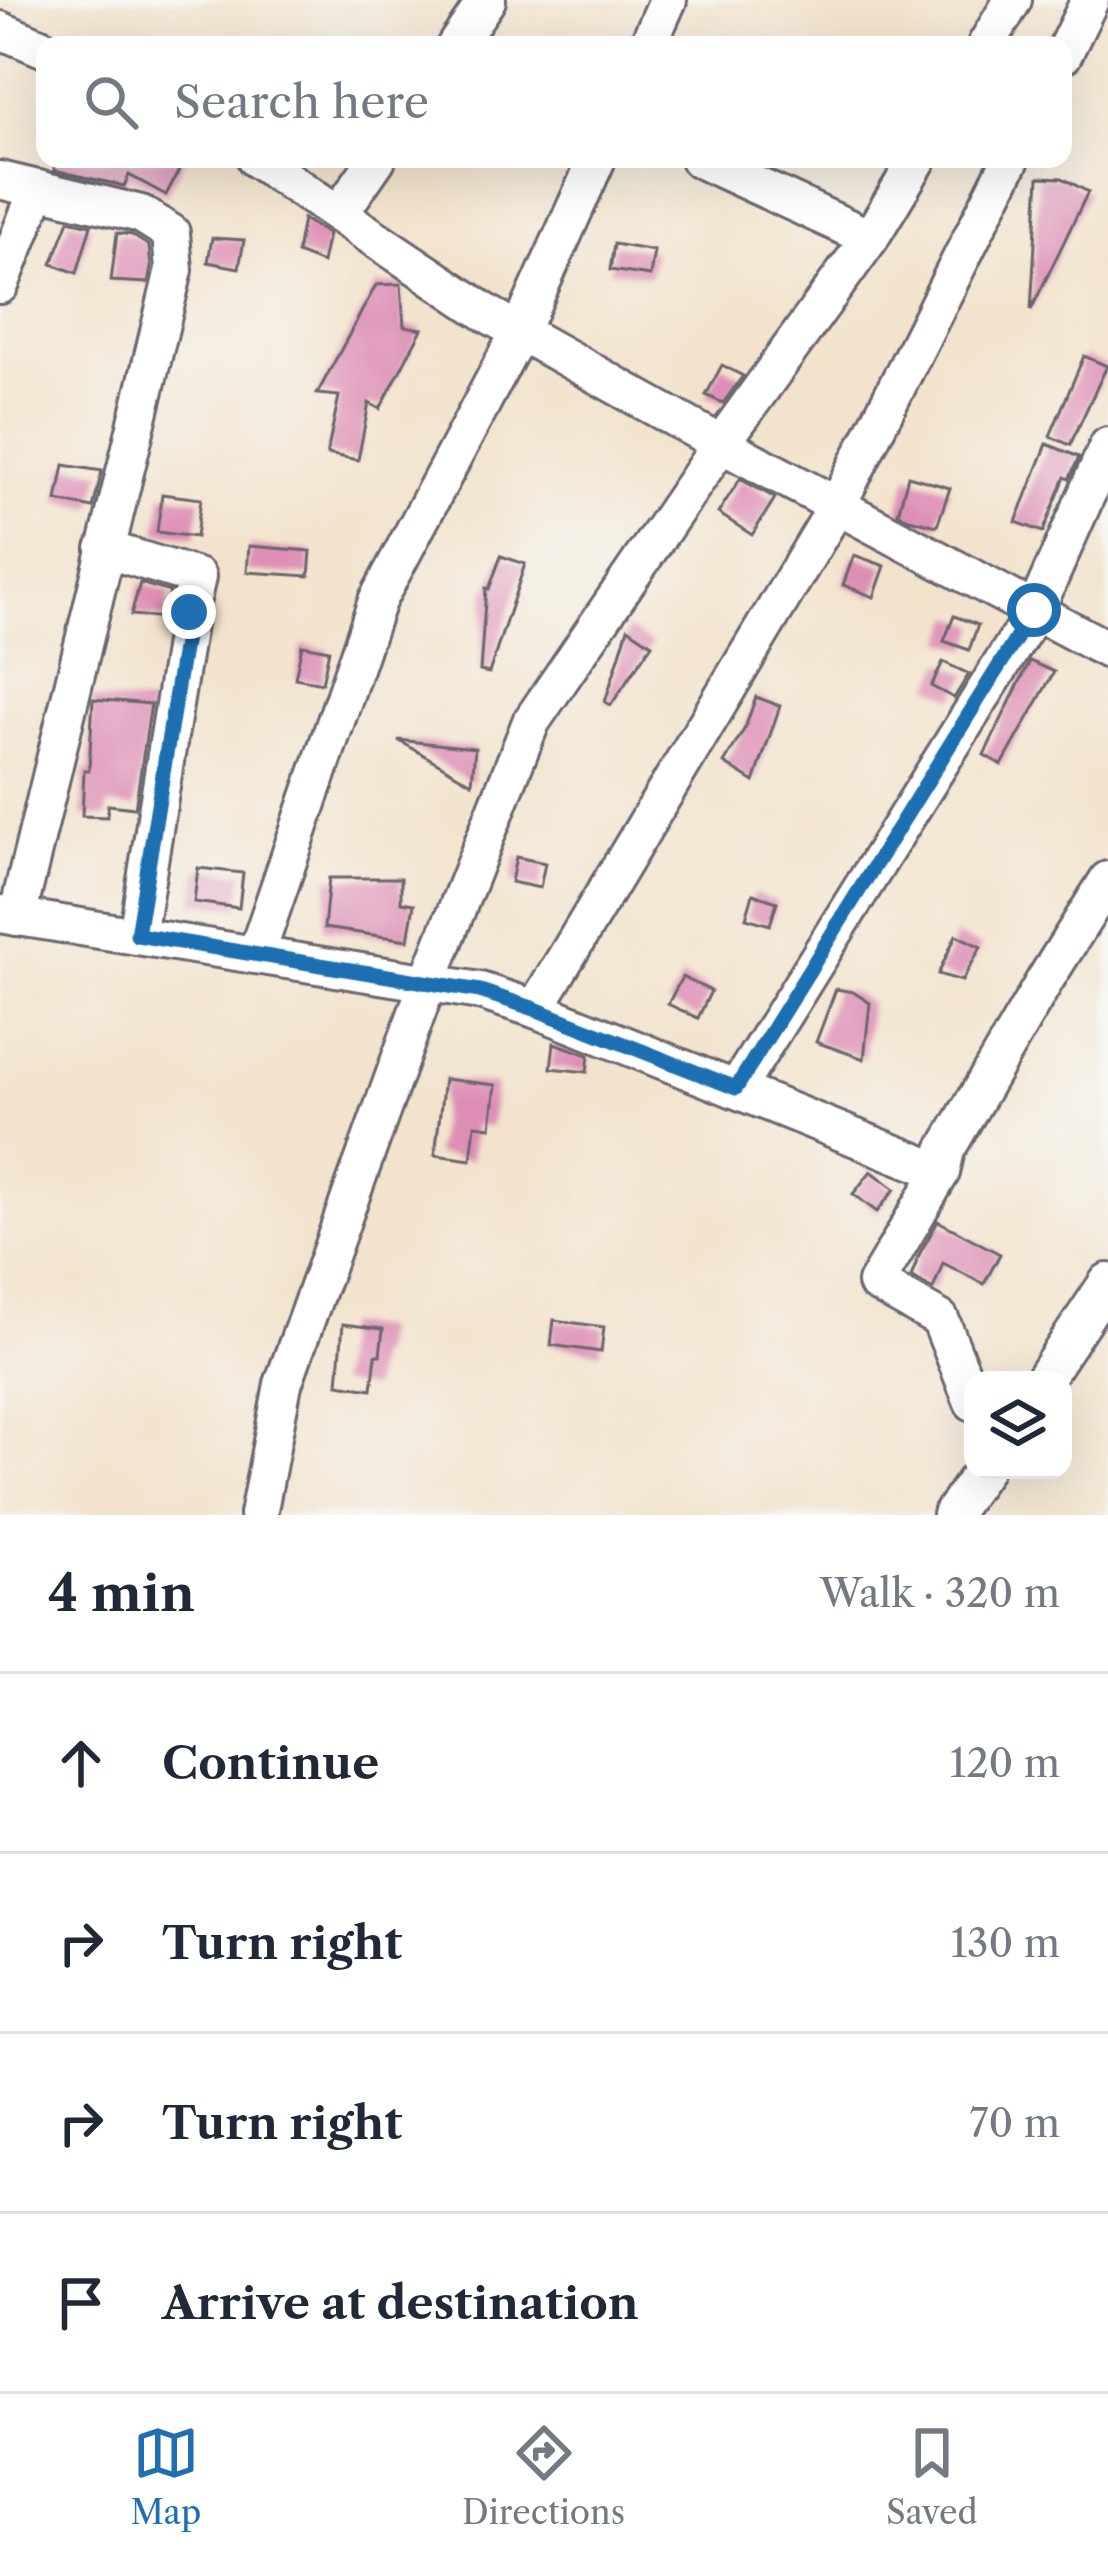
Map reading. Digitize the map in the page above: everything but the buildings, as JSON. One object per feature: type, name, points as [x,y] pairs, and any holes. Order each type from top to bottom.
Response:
[{"type":"street","points":[[462,36],[487,0]]},
{"type":"street","points":[[652,36],[668,0]]},
{"type":"street","points":[[991,36],[1013,0]]},
{"type":"street","points":[[1072,39],[1090,6]]},
{"type":"street","points":[[0,30],[36,45]]},
{"type":"street","points":[[270,168],[488,314],[1108,650]]},
{"type":"street","points":[[339,214],[371,168]]},
{"type":"street","points":[[256,955],[377,601],[520,331],[593,168]]},
{"type":"street","points":[[718,168],[870,238]]},
{"type":"street","points":[[258,1515],[283,1384],[428,982],[531,722],[721,444],[870,238],[913,168]]},
{"type":"street","points":[[535,1009],[838,506],[1007,168]]},
{"type":"street","points":[[0,180],[141,214],[171,233],[174,270],[9,915],[480,991],[941,1172]]},
{"type":"street","points":[[0,285],[38,189]]},
{"type":"street","points":[[736,1088],[1034,610],[1108,446]]},
{"type":"street","points":[[105,549],[197,577],[137,935]]},
{"type":"street","points":[[964,1379],[940,1319],[876,1283],[941,1172],[946,1150],[1108,880]]},
{"type":"street","points":[[1049,1371],[1108,1282]]},
{"type":"street","points":[[951,1515],[977,1479]]},
{"type":"route","points":[[189,612],[137,935],[480,991],[736,1088],[1034,610]]}]
